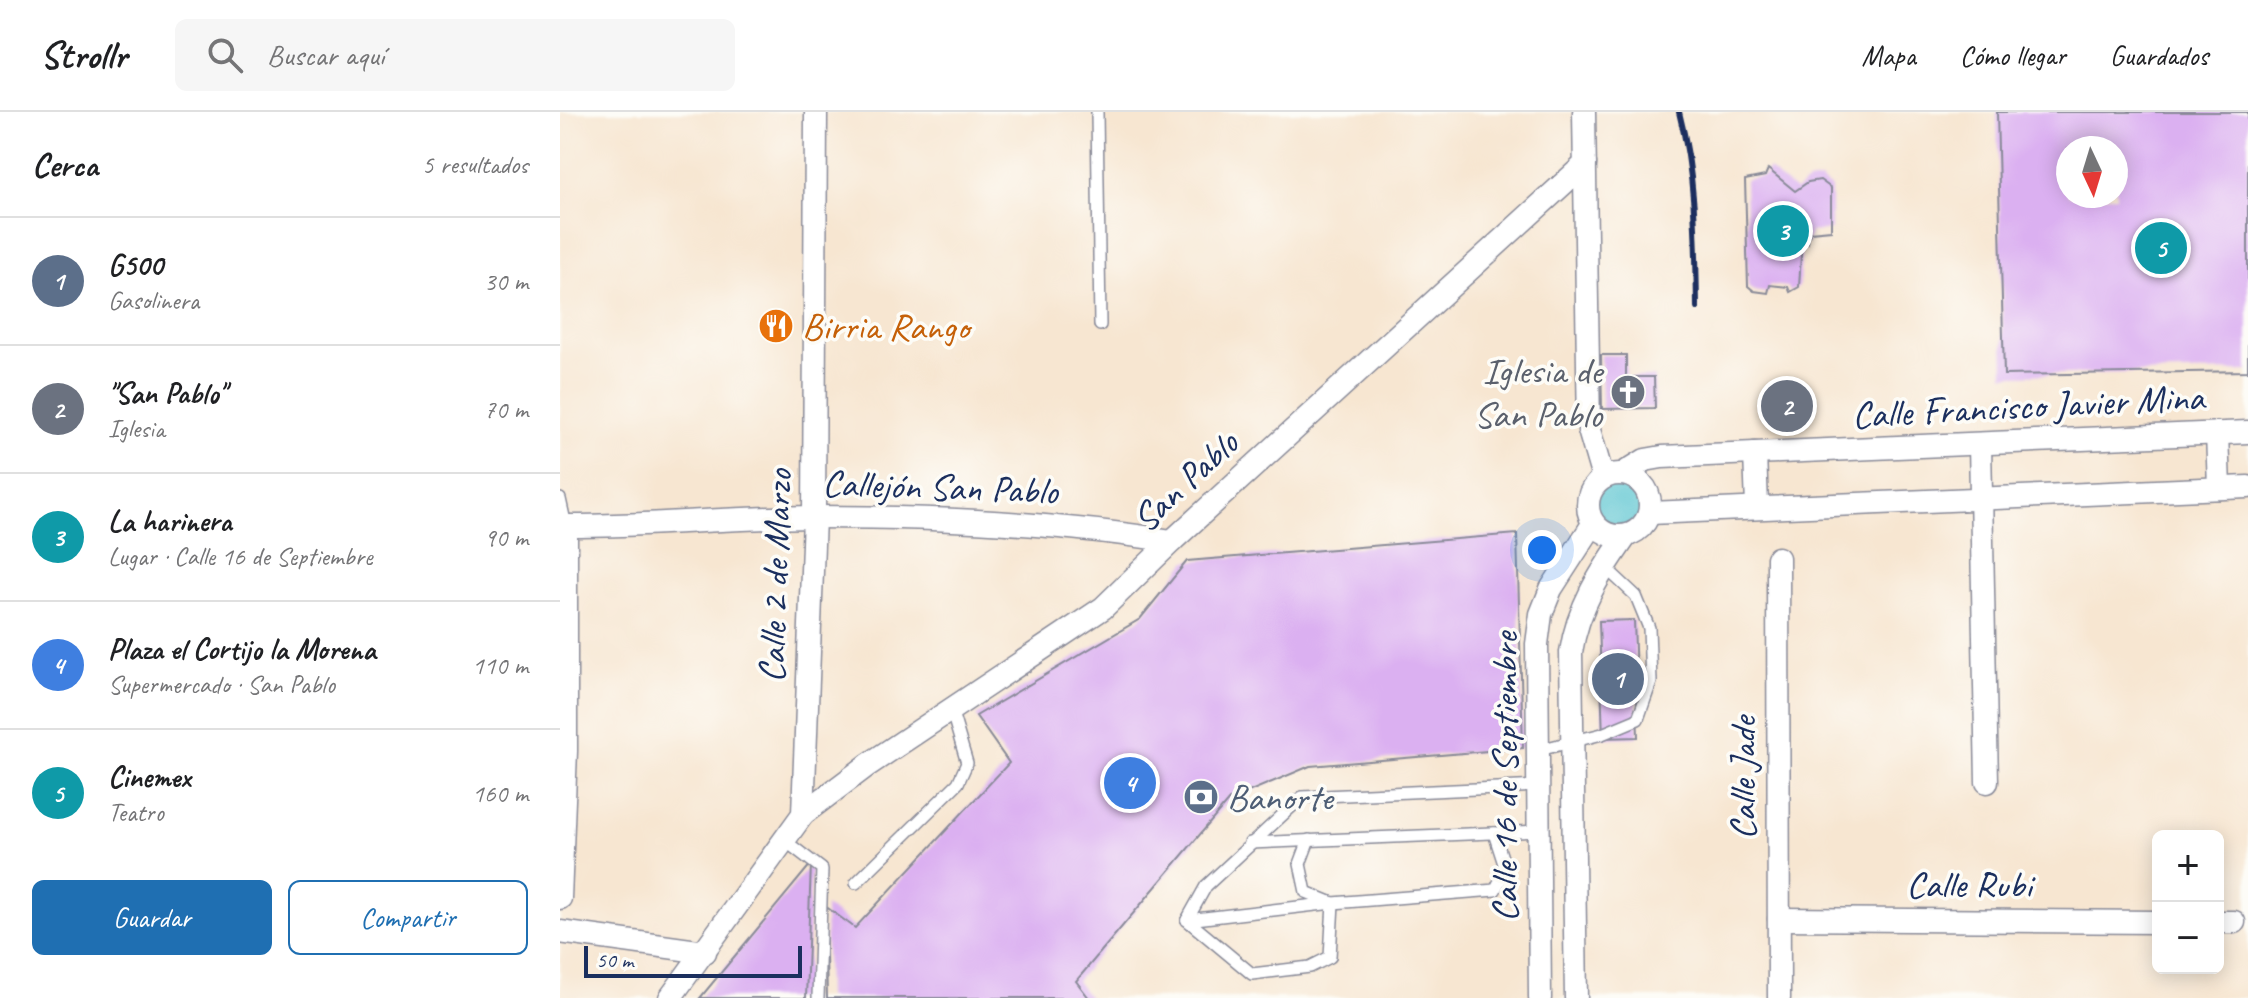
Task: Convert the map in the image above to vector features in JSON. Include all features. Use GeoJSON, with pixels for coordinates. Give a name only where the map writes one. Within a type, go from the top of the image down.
{"type":"FeatureCollection","features":[{"type":"Feature","properties":{"kind":"street","name":"Calle 2 de Marzo"},"geometry":{"type":"LineString","coordinates":[[803,814],[814,517],[816,112]]}},
{"type":"Feature","properties":{"kind":"street"},"geometry":{"type":"LineString","coordinates":[[1584,112],[1589,430],[1613,476]]}},
{"type":"Feature","properties":{"kind":"street","name":"San Pablo"},"geometry":{"type":"LineString","coordinates":[[803,814],[868,765],[1103,608],[1172,541],[1585,164]]}},
{"type":"Feature","properties":{"kind":"street","name":"Calle Francisco Javier Mina"},"geometry":{"type":"LineString","coordinates":[[1613,476],[1645,460],[2248,432]]}},
{"type":"Feature","properties":{"kind":"street"},"geometry":{"type":"LineString","coordinates":[[2217,433],[2219,488]]}},
{"type":"Feature","properties":{"kind":"street"},"geometry":{"type":"LineString","coordinates":[[1980,445],[1987,782]]}},
{"type":"Feature","properties":{"kind":"street"},"geometry":{"type":"LineString","coordinates":[[1755,453],[1757,507]]}},
{"type":"Feature","properties":{"kind":"street"},"geometry":{"type":"LineString","coordinates":[[1613,476],[1642,483],[1648,492],[1650,513],[1636,531],[1626,536],[1614,536],[1602,532],[1593,524],[1588,512],[1588,499],[1593,487],[1613,476]]}},
{"type":"Feature","properties":{"kind":"street"},"geometry":{"type":"LineString","coordinates":[[1650,513],[2248,487]]}},
{"type":"Feature","properties":{"kind":"street","name":"Callejón San Pablo"},"geometry":{"type":"LineString","coordinates":[[563,526],[814,517],[1003,522],[1105,530],[1172,541]]}},
{"type":"Feature","properties":{"kind":"street","name":"Calle 16 de Septiembre"},"geometry":{"type":"LineString","coordinates":[[1540,998],[1537,644],[1541,614],[1551,589],[1593,524]]}},
{"type":"Feature","properties":{"kind":"street"},"geometry":{"type":"LineString","coordinates":[[560,898],[563,526]]}},
{"type":"Feature","properties":{"kind":"street","name":"Calle 16 de Septiembre"},"geometry":{"type":"LineString","coordinates":[[1576,998],[1571,652],[1575,625],[1605,566],[1626,536]]}},
{"type":"Feature","properties":{"kind":"street","name":"Calle Jade"},"geometry":{"type":"LineString","coordinates":[[1778,558],[1779,998]]}},
{"type":"Feature","properties":{"kind":"street"},"geometry":{"type":"LineString","coordinates":[[670,998],[803,814]]}},
{"type":"Feature","properties":{"kind":"street","name":"Calle Rubi"},"geometry":{"type":"LineString","coordinates":[[1779,919],[2152,922]]}},
{"type":"Feature","properties":{"kind":"street"},"geometry":{"type":"LineString","coordinates":[[560,932],[705,952]]}},
{"type":"Feature","properties":{"kind":"lane"},"geometry":{"type":"LineString","coordinates":[[1097,112],[1100,325]]}},
{"type":"Feature","properties":{"kind":"lane"},"geometry":{"type":"LineString","coordinates":[[560,499],[563,526]]}},
{"type":"Feature","properties":{"kind":"lane"},"geometry":{"type":"LineString","coordinates":[[1539,750],[1573,743],[1638,719],[1651,682],[1649,628],[1636,596],[1605,566]]}},
{"type":"Feature","properties":{"kind":"lane"},"geometry":{"type":"LineString","coordinates":[[856,883],[958,783],[967,763],[951,709]]}},
{"type":"Feature","properties":{"kind":"lane"},"geometry":{"type":"LineString","coordinates":[[1187,920],[1206,886],[1302,797],[1539,786]]}},
{"type":"Feature","properties":{"kind":"lane"},"geometry":{"type":"LineString","coordinates":[[1250,843],[1539,831]]}},
{"type":"Feature","properties":{"kind":"lane"},"geometry":{"type":"LineString","coordinates":[[1187,920],[1333,903],[1495,890],[1506,870],[1494,833]]}},
{"type":"Feature","properties":{"kind":"lane"},"geometry":{"type":"LineString","coordinates":[[784,840],[822,869],[818,998]]}},
{"type":"Feature","properties":{"kind":"lane"},"geometry":{"type":"LineString","coordinates":[[1309,840],[1300,864],[1306,892],[1333,903]]}},
{"type":"Feature","properties":{"kind":"lane"},"geometry":{"type":"LineString","coordinates":[[1187,920],[1252,974],[1310,967],[1330,957],[1333,903]]}},
{"type":"Feature","properties":{"kind":"water"},"geometry":{"type":"Polygon","coordinates":[[[1613,474],[1625,474],[1641,483],[1648,493],[1648,517],[1641,527],[1625,536],[1613,536],[1593,522],[1588,511],[1588,499],[1602,479],[1613,474]]]}},
{"type":"Feature","properties":{"kind":"building"},"geometry":{"type":"Polygon","coordinates":[[[1997,112],[2248,112],[2248,371],[2004,375],[1997,112]]]}},
{"type":"Feature","properties":{"kind":"building"},"geometry":{"type":"Polygon","coordinates":[[[1768,169],[1795,191],[1808,182],[1820,180],[1831,188],[1831,230],[1810,232],[1808,243],[1802,239],[1799,287],[1790,292],[1788,287],[1770,285],[1768,293],[1754,291],[1748,286],[1745,180],[1765,176],[1768,169]]]}},
{"type":"Feature","properties":{"kind":"building","name":"Iglesia de San Pablo"},"geometry":{"type":"Polygon","coordinates":[[[1601,355],[1626,355],[1626,377],[1654,377],[1655,408],[1602,409],[1601,355]]]}},
{"type":"Feature","properties":{"kind":"building"},"geometry":{"type":"Polygon","coordinates":[[[1517,534],[1523,748],[1310,766],[1229,800],[1076,981],[1089,998],[827,998],[825,906],[855,928],[1009,763],[976,716],[1140,619],[1187,561],[1517,534]]]}},
{"type":"Feature","properties":{"kind":"building"},"geometry":{"type":"Polygon","coordinates":[[[1634,620],[1638,737],[1603,738],[1599,621],[1634,620]]]}},
{"type":"Feature","properties":{"kind":"building"},"geometry":{"type":"Polygon","coordinates":[[[811,864],[806,998],[700,998],[811,864]]]}},
{"type":"Feature","properties":{"kind":"railway"},"geometry":{"type":"LineString","coordinates":[[1679,112],[1692,185],[1697,308]]}},
{"type":"Feature","properties":{"kind":"place","name":"La harinera"},"geometry":{"type":"Point","coordinates":[1783,231]}},
{"type":"Feature","properties":{"kind":"place","name":"Cinemex"},"geometry":{"type":"Point","coordinates":[2161,248]}},
{"type":"Feature","properties":{"kind":"place","name":"Birria Rango"},"geometry":{"type":"Point","coordinates":[776,326]}},
{"type":"Feature","properties":{"kind":"place","name":"Iglesia de San Pablo"},"geometry":{"type":"Point","coordinates":[1628,392]}},
{"type":"Feature","properties":{"kind":"place","name":"\"San Pablo\""},"geometry":{"type":"Point","coordinates":[1787,406]}},
{"type":"Feature","properties":{"kind":"place","name":"G500"},"geometry":{"type":"Point","coordinates":[1618,679]}},
{"type":"Feature","properties":{"kind":"place","name":"Plaza el Cortijo la Morena"},"geometry":{"type":"Point","coordinates":[1130,783]}},
{"type":"Feature","properties":{"kind":"place","name":"Banorte"},"geometry":{"type":"Point","coordinates":[1201,797]}}]}
